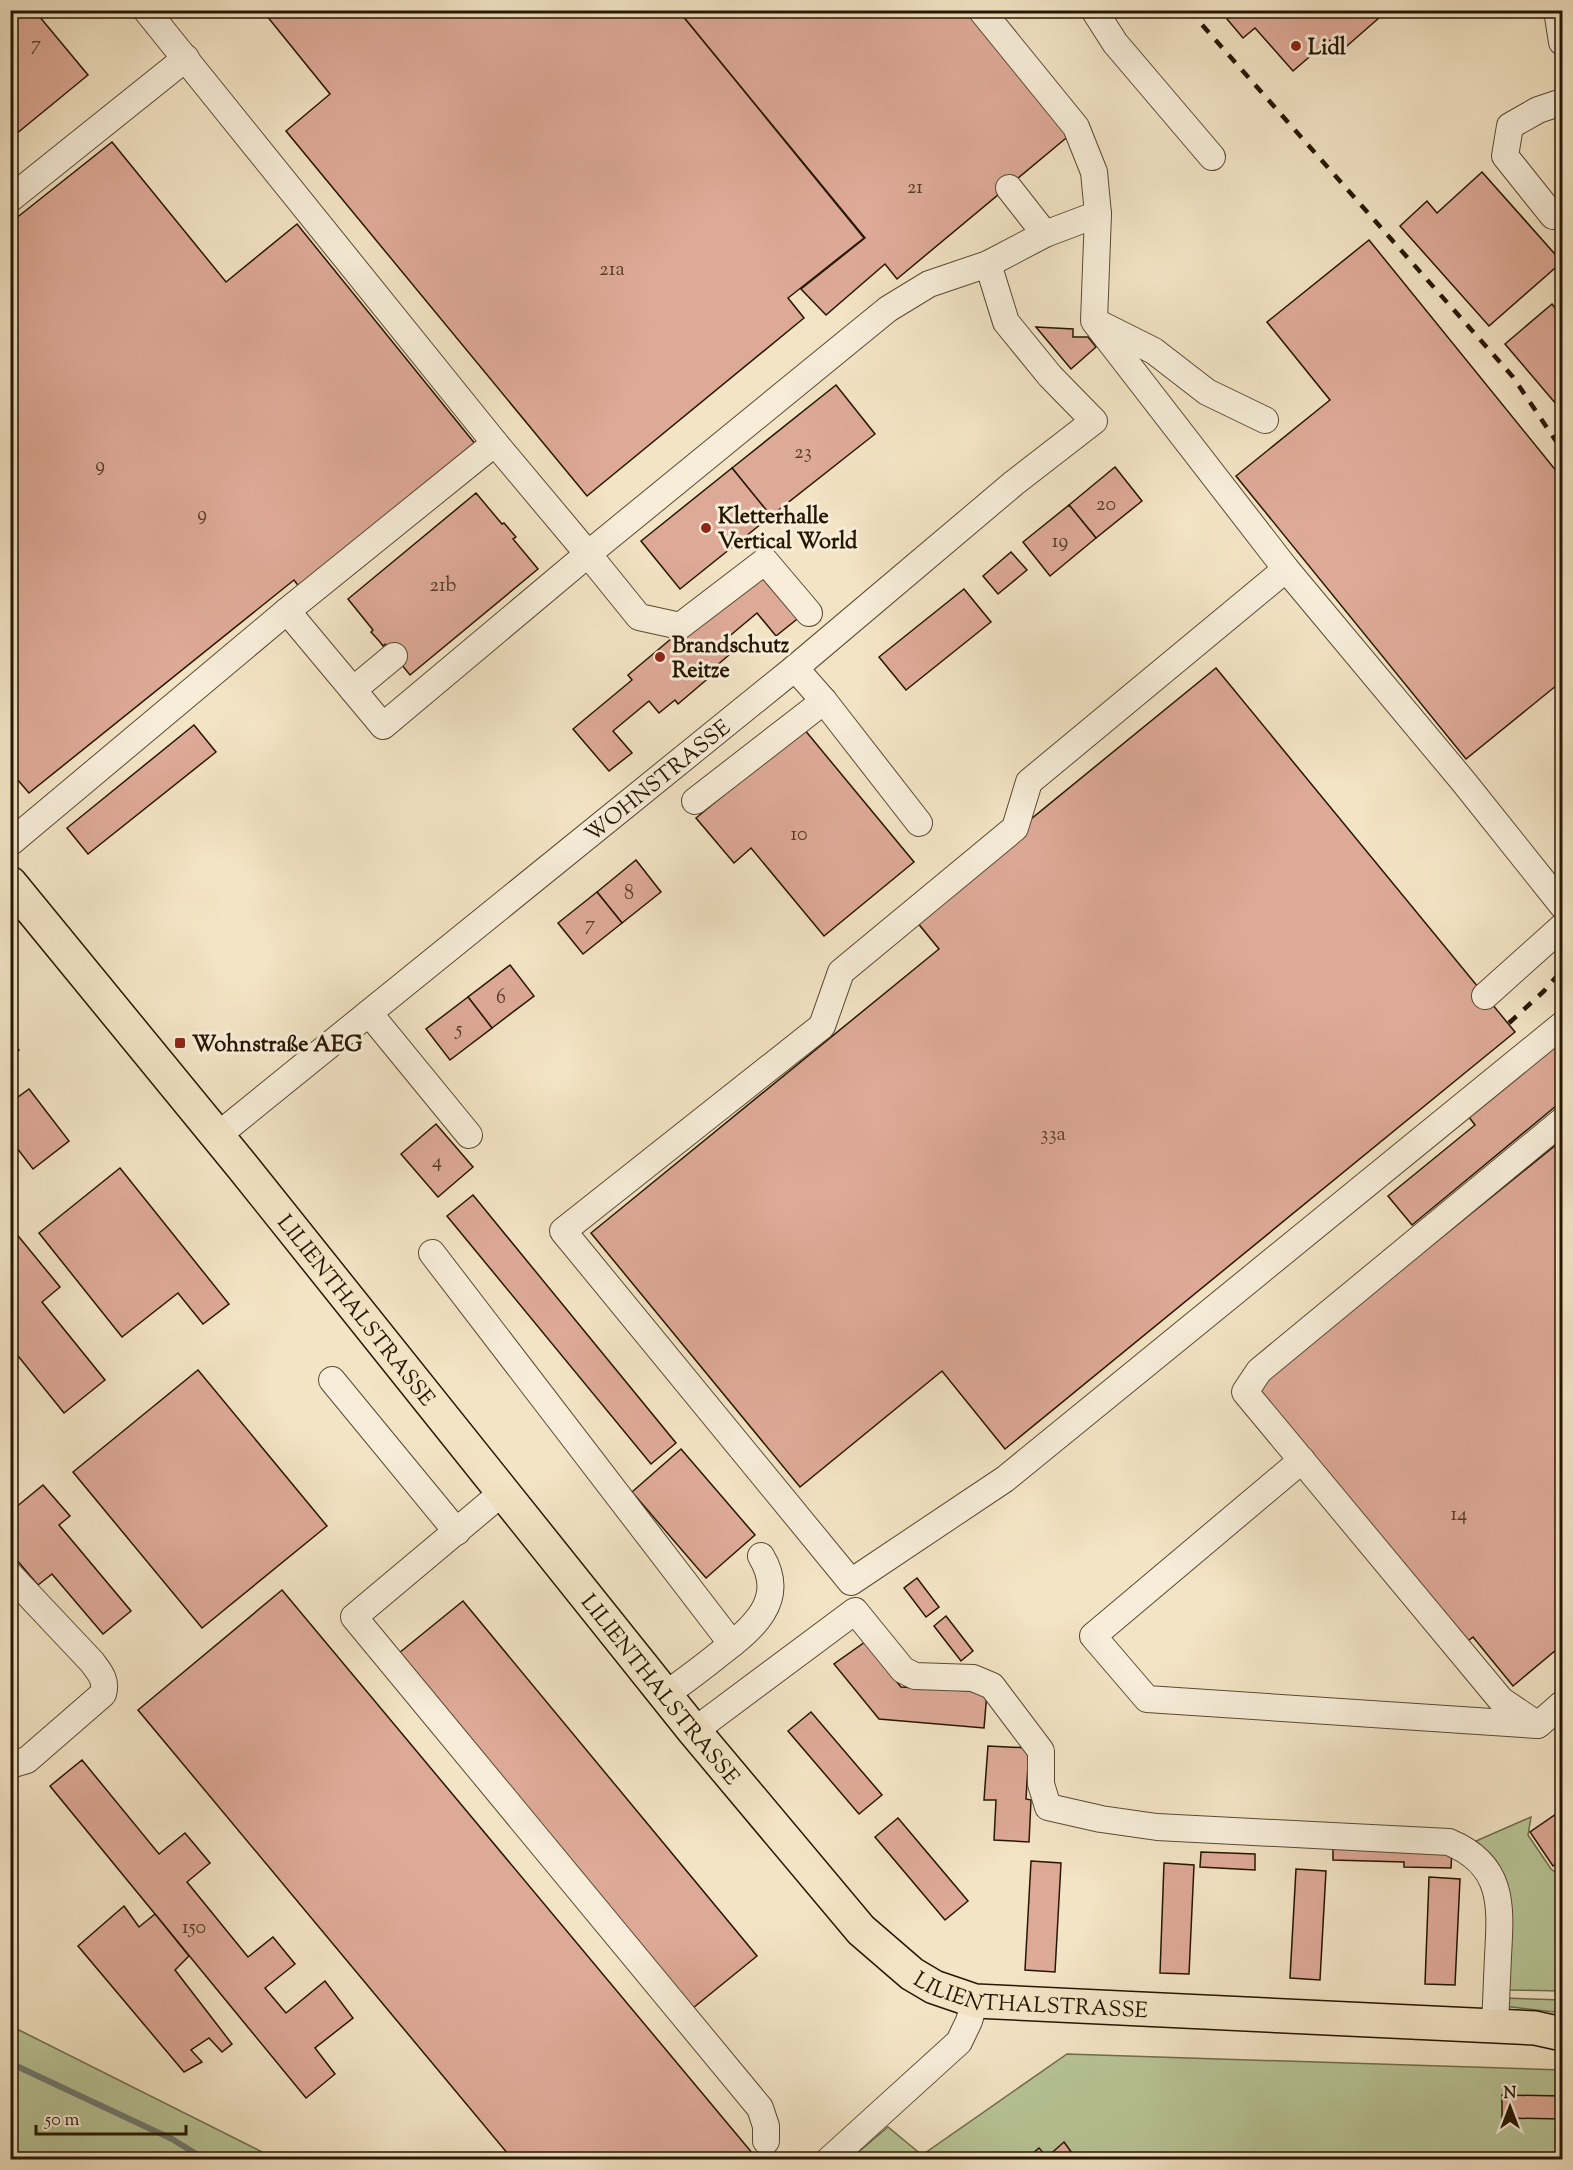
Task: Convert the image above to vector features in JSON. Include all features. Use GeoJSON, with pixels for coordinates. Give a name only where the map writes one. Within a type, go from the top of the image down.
{"type":"FeatureCollection","features":[{"type":"Feature","properties":{"kind":"main road","name":"LILIENTHALSTRASSE"},"geometry":{"type":"LineString","coordinates":[[10,883],[217,1136],[694,1731],[861,1930],[912,1974],[934,1987],[975,2001],[1535,2028],[1563,2034]]}},
{"type":"Feature","properties":{"kind":"street"},"geometry":{"type":"LineString","coordinates":[[146,10],[495,443],[639,616],[680,626],[765,561],[809,613]]}},
{"type":"Feature","properties":{"kind":"street"},"geometry":{"type":"LineString","coordinates":[[981,10],[1076,127],[1094,172],[1098,213],[1094,321],[1286,569],[1563,905]]}},
{"type":"Feature","properties":{"kind":"street"},"geometry":{"type":"LineString","coordinates":[[1095,10],[1114,43],[1212,157]]}},
{"type":"Feature","properties":{"kind":"street"},"geometry":{"type":"LineString","coordinates":[[1557,10],[1563,42]]}},
{"type":"Feature","properties":{"kind":"street"},"geometry":{"type":"LineString","coordinates":[[10,199],[186,58]]}},
{"type":"Feature","properties":{"kind":"street"},"geometry":{"type":"LineString","coordinates":[[1563,102],[1538,110],[1510,126],[1505,156],[1553,216],[1563,212]]}},
{"type":"Feature","properties":{"kind":"street"},"geometry":{"type":"LineString","coordinates":[[1009,188],[1045,234]]}},
{"type":"Feature","properties":{"kind":"street"},"geometry":{"type":"LineString","coordinates":[[287,610],[383,726],[588,554],[888,309],[929,284],[988,264],[1045,234],[1098,213]]}},
{"type":"Feature","properties":{"kind":"street","name":"WOHNSTRASSE"},"geometry":{"type":"LineString","coordinates":[[217,1136],[795,668],[1014,483],[1094,421],[1050,376],[1006,322],[988,264]]}},
{"type":"Feature","properties":{"kind":"street"},"geometry":{"type":"LineString","coordinates":[[1094,321],[1154,351],[1207,392],[1265,420]]}},
{"type":"Feature","properties":{"kind":"street"},"geometry":{"type":"LineString","coordinates":[[10,843],[287,610],[495,443]]}},
{"type":"Feature","properties":{"kind":"street"},"geometry":{"type":"LineString","coordinates":[[1286,569],[1029,782],[1015,828],[841,972],[822,1026],[563,1231],[851,1582],[1005,1479],[1563,1025]]}},
{"type":"Feature","properties":{"kind":"street"},"geometry":{"type":"LineString","coordinates":[[353,690],[394,656]]}},
{"type":"Feature","properties":{"kind":"street"},"geometry":{"type":"LineString","coordinates":[[795,668],[824,701],[919,823]]}},
{"type":"Feature","properties":{"kind":"street"},"geometry":{"type":"LineString","coordinates":[[694,801],[824,701]]}},
{"type":"Feature","properties":{"kind":"street"},"geometry":{"type":"LineString","coordinates":[[1485,996],[1563,927]]}},
{"type":"Feature","properties":{"kind":"street"},"geometry":{"type":"LineString","coordinates":[[369,1012],[469,1135]]}},
{"type":"Feature","properties":{"kind":"street"},"geometry":{"type":"LineString","coordinates":[[1538,1725],[1501,1700],[1245,1392],[1259,1371],[1563,1121]]}},
{"type":"Feature","properties":{"kind":"street"},"geometry":{"type":"LineString","coordinates":[[432,1253],[732,1644]]}},
{"type":"Feature","properties":{"kind":"street"},"geometry":{"type":"LineString","coordinates":[[332,1380],[457,1532]]}},
{"type":"Feature","properties":{"kind":"street"},"geometry":{"type":"LineString","coordinates":[[1302,1460],[1092,1636],[1147,1699],[1538,1725],[1563,1704]]}},
{"type":"Feature","properties":{"kind":"street"},"geometry":{"type":"LineString","coordinates":[[503,1492],[354,1617],[760,2108],[766,2126],[766,2141]]}},
{"type":"Feature","properties":{"kind":"street"},"geometry":{"type":"LineString","coordinates":[[665,1695],[751,1628],[768,1602],[770,1577],[761,1556]]}},
{"type":"Feature","properties":{"kind":"street"},"geometry":{"type":"LineString","coordinates":[[10,1575],[92,1662],[101,1674],[105,1685],[103,1694],[27,1760],[13,1768]]}},
{"type":"Feature","properties":{"kind":"street"},"geometry":{"type":"LineString","coordinates":[[694,1731],[855,1611],[903,1670],[915,1676],[973,1678],[992,1686],[1041,1751],[1041,1784],[1048,1807],[1101,1819],[1157,1827],[1449,1842],[1469,1850],[1488,1871],[1498,1895],[1501,1917],[1495,2026]]}},
{"type":"Feature","properties":{"kind":"street"},"geometry":{"type":"LineString","coordinates":[[829,2160],[958,2042],[969,2021],[975,2001]]}},
{"type":"Feature","properties":{"kind":"green space"},"geometry":{"type":"Polygon","coordinates":[[[1531,1817],[1528,1835],[1551,1869],[1562,1877],[1562,1991],[1506,1990],[1489,1854],[1476,1841],[1531,1817]]]}},
{"type":"Feature","properties":{"kind":"green space"},"geometry":{"type":"Polygon","coordinates":[[[1504,1998],[1562,2000],[1562,2013],[1504,2006],[1504,1998]]]}},
{"type":"Feature","properties":{"kind":"green space"},"geometry":{"type":"Polygon","coordinates":[[[11,2026],[276,2159],[11,2159],[11,2026]]]}},
{"type":"Feature","properties":{"kind":"green space"},"geometry":{"type":"Polygon","coordinates":[[[1067,2054],[1562,2070],[1562,2159],[849,2160],[888,2127],[922,2155],[1067,2054]]]}},
{"type":"Feature","properties":{"kind":"building"},"geometry":{"type":"Polygon","coordinates":[[[10,10],[34,10],[88,75],[10,139],[10,10]]]}},
{"type":"Feature","properties":{"kind":"building"},"geometry":{"type":"Polygon","coordinates":[[[262,10],[678,10],[864,238],[788,298],[804,318],[587,496],[286,131],[330,94],[262,10]]]}},
{"type":"Feature","properties":{"kind":"building"},"geometry":{"type":"Polygon","coordinates":[[[678,10],[970,10],[1071,134],[897,279],[885,264],[826,315],[801,289],[865,238],[678,10]]]}},
{"type":"Feature","properties":{"kind":"building","name":"Lidl"},"geometry":{"type":"Polygon","coordinates":[[[1237,10],[1388,10],[1340,52],[1329,40],[1293,71],[1255,28],[1243,38],[1227,19],[1237,10]]]}},
{"type":"Feature","properties":{"kind":"building"},"geometry":{"type":"Polygon","coordinates":[[[112,142],[226,282],[297,224],[476,445],[300,588],[294,580],[29,793],[10,771],[10,223],[112,142]]]}},
{"type":"Feature","properties":{"kind":"building"},"geometry":{"type":"Polygon","coordinates":[[[1482,172],[1562,262],[1489,326],[1400,226],[1427,201],[1437,213],[1482,172]]]}},
{"type":"Feature","properties":{"kind":"building"},"geometry":{"type":"Polygon","coordinates":[[[1369,240],[1562,478],[1562,681],[1466,759],[1236,476],[1330,400],[1267,322],[1369,240]]]}},
{"type":"Feature","properties":{"kind":"building"},"geometry":{"type":"Polygon","coordinates":[[[1552,304],[1562,317],[1562,411],[1505,344],[1552,304]]]}},
{"type":"Feature","properties":{"kind":"building"},"geometry":{"type":"Polygon","coordinates":[[[1036,327],[1073,329],[1073,337],[1088,337],[1096,347],[1071,369],[1036,327]]]}},
{"type":"Feature","properties":{"kind":"building"},"geometry":{"type":"Polygon","coordinates":[[[836,385],[875,434],[771,516],[732,468],[836,385]]]}},
{"type":"Feature","properties":{"kind":"building"},"geometry":{"type":"Polygon","coordinates":[[[1115,467],[1142,501],[1096,538],[1069,505],[1115,467]]]}},
{"type":"Feature","properties":{"kind":"building","name":"Kletterhalle Vertical World"},"geometry":{"type":"Polygon","coordinates":[[[732,468],[771,516],[680,589],[641,541],[732,468]]]}},
{"type":"Feature","properties":{"kind":"building"},"geometry":{"type":"Polygon","coordinates":[[[476,493],[516,537],[513,539],[538,569],[410,675],[385,644],[383,646],[371,632],[373,630],[348,599],[476,493]]]}},
{"type":"Feature","properties":{"kind":"building"},"geometry":{"type":"Polygon","coordinates":[[[1069,505],[1096,538],[1050,576],[1023,542],[1069,505]]]}},
{"type":"Feature","properties":{"kind":"building"},"geometry":{"type":"Polygon","coordinates":[[[1011,552],[1027,570],[998,594],[983,576],[1011,552]]]}},
{"type":"Feature","properties":{"kind":"building"},"geometry":{"type":"Polygon","coordinates":[[[764,572],[801,616],[776,636],[757,613],[720,644],[729,655],[715,667],[718,670],[678,704],[675,700],[659,713],[649,701],[613,731],[632,753],[609,771],[573,729],[632,680],[628,675],[697,617],[764,572]]]}},
{"type":"Feature","properties":{"kind":"building"},"geometry":{"type":"Polygon","coordinates":[[[964,589],[991,622],[906,690],[879,657],[964,589]]]}},
{"type":"Feature","properties":{"kind":"building"},"geometry":{"type":"Polygon","coordinates":[[[1216,668],[1515,1032],[1005,1449],[942,1371],[800,1487],[591,1233],[939,949],[912,916],[1216,668]]]}},
{"type":"Feature","properties":{"kind":"building"},"geometry":{"type":"Polygon","coordinates":[[[194,725],[216,752],[88,854],[67,828],[194,725]]]}},
{"type":"Feature","properties":{"kind":"building"},"geometry":{"type":"Polygon","coordinates":[[[804,729],[914,862],[824,936],[751,848],[734,863],[696,818],[804,729]]]}},
{"type":"Feature","properties":{"kind":"building"},"geometry":{"type":"Polygon","coordinates":[[[636,860],[661,892],[622,923],[597,892],[636,860]]]}},
{"type":"Feature","properties":{"kind":"building"},"geometry":{"type":"Polygon","coordinates":[[[597,892],[622,923],[583,954],[558,923],[597,892]]]}},
{"type":"Feature","properties":{"kind":"building"},"geometry":{"type":"Polygon","coordinates":[[[510,965],[534,996],[492,1028],[468,997],[510,965]]]}},
{"type":"Feature","properties":{"kind":"building"},"geometry":{"type":"Polygon","coordinates":[[[468,997],[492,1028],[450,1060],[426,1029],[468,997]]]}},
{"type":"Feature","properties":{"kind":"building"},"geometry":{"type":"Polygon","coordinates":[[[1562,1032],[1562,1101],[1412,1225],[1388,1196],[1475,1125],[1465,1112],[1562,1032]]]}},
{"type":"Feature","properties":{"kind":"building"},"geometry":{"type":"Polygon","coordinates":[[[10,1041],[19,1050],[10,1058],[10,1041]]]}},
{"type":"Feature","properties":{"kind":"building"},"geometry":{"type":"Polygon","coordinates":[[[29,1089],[69,1141],[33,1169],[10,1139],[10,1103],[29,1089]]]}},
{"type":"Feature","properties":{"kind":"building"},"geometry":{"type":"Polygon","coordinates":[[[436,1124],[473,1167],[438,1197],[401,1154],[436,1124]]]}},
{"type":"Feature","properties":{"kind":"building"},"geometry":{"type":"Polygon","coordinates":[[[1562,1140],[1562,1645],[1513,1686],[1473,1637],[1463,1645],[1254,1389],[1562,1140]]]}},
{"type":"Feature","properties":{"kind":"building"},"geometry":{"type":"Polygon","coordinates":[[[120,1168],[229,1304],[203,1324],[178,1293],[122,1337],[39,1233],[120,1168]]]}},
{"type":"Feature","properties":{"kind":"building"},"geometry":{"type":"Polygon","coordinates":[[[473,1195],[676,1443],[651,1464],[447,1216],[473,1195]]]}},
{"type":"Feature","properties":{"kind":"building"},"geometry":{"type":"Polygon","coordinates":[[[10,1226],[60,1287],[42,1302],[105,1380],[64,1413],[10,1346],[10,1226]]]}},
{"type":"Feature","properties":{"kind":"building"},"geometry":{"type":"Polygon","coordinates":[[[198,1370],[327,1526],[202,1628],[73,1472],[198,1370]]]}},
{"type":"Feature","properties":{"kind":"building"},"geometry":{"type":"Polygon","coordinates":[[[681,1449],[755,1535],[706,1578],[632,1492],[681,1449]]]}},
{"type":"Feature","properties":{"kind":"building"},"geometry":{"type":"Polygon","coordinates":[[[43,1485],[70,1516],[59,1525],[131,1611],[103,1634],[52,1574],[38,1585],[10,1552],[10,1512],[43,1485]]]}},
{"type":"Feature","properties":{"kind":"building"},"geometry":{"type":"Polygon","coordinates":[[[917,1578],[939,1607],[926,1617],[904,1588],[917,1578]]]}},
{"type":"Feature","properties":{"kind":"building"},"geometry":{"type":"Polygon","coordinates":[[[282,1590],[753,2154],[747,2160],[513,2160],[138,1710],[282,1590]]]}},
{"type":"Feature","properties":{"kind":"building"},"geometry":{"type":"Polygon","coordinates":[[[463,1601],[757,1956],[693,2008],[399,1653],[463,1601]]]}},
{"type":"Feature","properties":{"kind":"building"},"geometry":{"type":"Polygon","coordinates":[[[946,1616],[973,1651],[961,1661],[934,1626],[946,1616]]]}},
{"type":"Feature","properties":{"kind":"building"},"geometry":{"type":"Polygon","coordinates":[[[865,1642],[901,1687],[987,1692],[984,1728],[879,1719],[834,1664],[865,1642]]]}},
{"type":"Feature","properties":{"kind":"building"},"geometry":{"type":"Polygon","coordinates":[[[811,1712],[882,1795],[859,1814],[788,1731],[811,1712]]]}},
{"type":"Feature","properties":{"kind":"building"},"geometry":{"type":"Polygon","coordinates":[[[988,1746],[1029,1748],[1026,1799],[1031,1800],[1029,1842],[994,1840],[996,1800],[984,1800],[988,1746]]]}},
{"type":"Feature","properties":{"kind":"building"},"geometry":{"type":"Polygon","coordinates":[[[82,1760],[159,1854],[185,1833],[210,1863],[187,1882],[248,1957],[273,1937],[295,1964],[265,1988],[286,2013],[325,1981],[353,2018],[315,2048],[335,2074],[306,2098],[50,1786],[82,1760]]]}},
{"type":"Feature","properties":{"kind":"building"},"geometry":{"type":"Polygon","coordinates":[[[1562,1810],[1562,1860],[1553,1866],[1530,1832],[1562,1810]]]}},
{"type":"Feature","properties":{"kind":"building"},"geometry":{"type":"Polygon","coordinates":[[[898,1818],[968,1901],[945,1920],[875,1837],[898,1818]]]}},
{"type":"Feature","properties":{"kind":"building"},"geometry":{"type":"Polygon","coordinates":[[[1333,1844],[1452,1848],[1451,1868],[1404,1867],[1404,1862],[1333,1860],[1333,1844]]]}},
{"type":"Feature","properties":{"kind":"building"},"geometry":{"type":"Polygon","coordinates":[[[1201,1852],[1255,1854],[1255,1870],[1200,1867],[1201,1852]]]}},
{"type":"Feature","properties":{"kind":"building"},"geometry":{"type":"Polygon","coordinates":[[[1031,1861],[1061,1863],[1055,1972],[1025,1970],[1031,1861]]]}},
{"type":"Feature","properties":{"kind":"building"},"geometry":{"type":"Polygon","coordinates":[[[1164,1863],[1194,1865],[1189,1974],[1160,1973],[1164,1863]]]}},
{"type":"Feature","properties":{"kind":"building"},"geometry":{"type":"Polygon","coordinates":[[[1296,1869],[1326,1871],[1320,1980],[1290,1978],[1296,1869]]]}},
{"type":"Feature","properties":{"kind":"building"},"geometry":{"type":"Polygon","coordinates":[[[1429,1877],[1460,1879],[1455,1985],[1425,1984],[1429,1877]]]}},
{"type":"Feature","properties":{"kind":"building"},"geometry":{"type":"Polygon","coordinates":[[[124,1906],[139,1927],[155,1914],[189,1956],[175,1970],[232,2044],[222,2052],[209,2038],[191,2050],[202,2062],[184,2072],[78,1946],[124,1906]]]}},
{"type":"Feature","properties":{"kind":"building"},"geometry":{"type":"Polygon","coordinates":[[[1502,2095],[1562,2096],[1562,2119],[1502,2118],[1502,2095]]]}},
{"type":"Feature","properties":{"kind":"building"},"geometry":{"type":"Polygon","coordinates":[[[1064,2142],[1077,2160],[1025,2160],[1039,2148],[1047,2157],[1064,2142]]]}},
{"type":"Feature","properties":{"kind":"waterway"},"geometry":{"type":"LineString","coordinates":[[10,2063],[172,2139],[206,2160]]}},
{"type":"Feature","properties":{"kind":"railway"},"geometry":{"type":"LineString","coordinates":[[1189,10],[1513,377],[1562,450]]}},
{"type":"Feature","properties":{"kind":"railway"},"geometry":{"type":"LineString","coordinates":[[1509,1023],[1544,991],[1562,970]]}},
{"type":"Feature","properties":{"kind":"place","name":"Lidl"},"geometry":{"type":"Point","coordinates":[1296,46]}},
{"type":"Feature","properties":{"kind":"place","name":"Kletterhalle Vertical World"},"geometry":{"type":"Point","coordinates":[706,528]}},
{"type":"Feature","properties":{"kind":"place","name":"Brandschutz Reitze"},"geometry":{"type":"Point","coordinates":[660,657]}},
{"type":"Feature","properties":{"kind":"place","name":"Wohnstraße AEG"},"geometry":{"type":"Point","coordinates":[180,1043]}}]}
